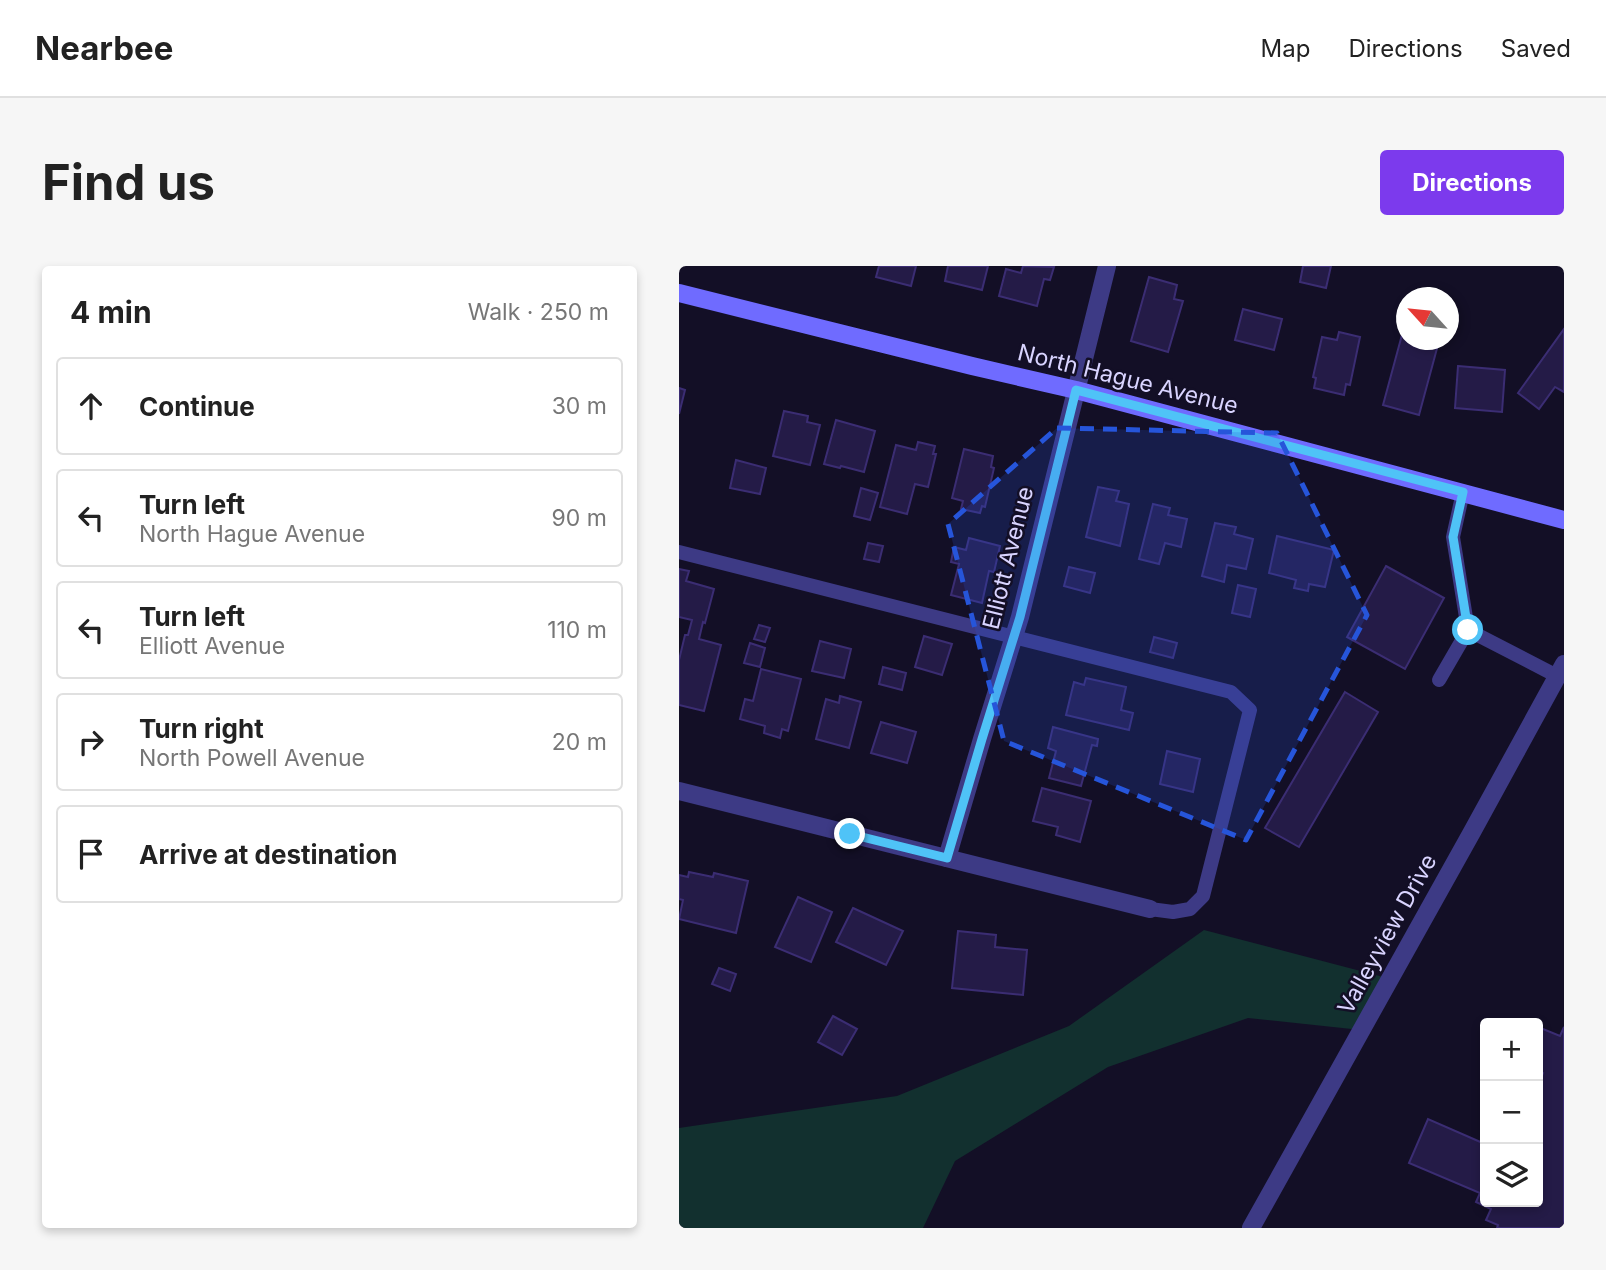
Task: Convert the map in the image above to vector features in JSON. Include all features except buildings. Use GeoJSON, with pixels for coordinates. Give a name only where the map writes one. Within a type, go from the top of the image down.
{"type":"FeatureCollection","features":[{"type":"Feature","properties":{"kind":"main road","name":"North Hague Avenue"},"geometry":{"type":"LineString","coordinates":[[679,293],[1076,390],[1564,520]]}},
{"type":"Feature","properties":{"kind":"street","name":"Elliott Avenue"},"geometry":{"type":"LineString","coordinates":[[947,858],[1020,617],[1107,266]]}},
{"type":"Feature","properties":{"kind":"street","name":"Valleyview Drive"},"geometry":{"type":"LineString","coordinates":[[1251,1228],[1561,670]]}},
{"type":"Feature","properties":{"kind":"street"},"geometry":{"type":"LineString","coordinates":[[679,791],[1150,909]]}},
{"type":"Feature","properties":{"kind":"lane"},"geometry":{"type":"LineString","coordinates":[[1439,680],[1468,630],[1453,537],[1463,492]]}},
{"type":"Feature","properties":{"kind":"lane"},"geometry":{"type":"LineString","coordinates":[[679,552],[1231,692],[1250,710],[1203,896],[1190,908],[1173,912],[1150,909]]}},
{"type":"Feature","properties":{"kind":"lane"},"geometry":{"type":"LineString","coordinates":[[1468,630],[1561,670]]}},
{"type":"Feature","properties":{"kind":"highlighted area"},"geometry":{"type":"Polygon","coordinates":[[[1057,428],[1277,433],[1367,615],[1246,840],[1004,741],[948,524],[1057,428]]]}},
{"type":"Feature","properties":{"kind":"green space"},"geometry":{"type":"Polygon","coordinates":[[[1204,930],[1391,979],[1361,1030],[1248,1018],[1108,1067],[955,1161],[923,1228],[679,1228],[679,1128],[897,1096],[1069,1026],[1204,930]]]}},
{"type":"Feature","properties":{"kind":"route"},"geometry":{"type":"LineString","coordinates":[[850,834],[947,858],[1020,617],[1076,390],[1463,492],[1453,537],[1468,630]]}}]}
